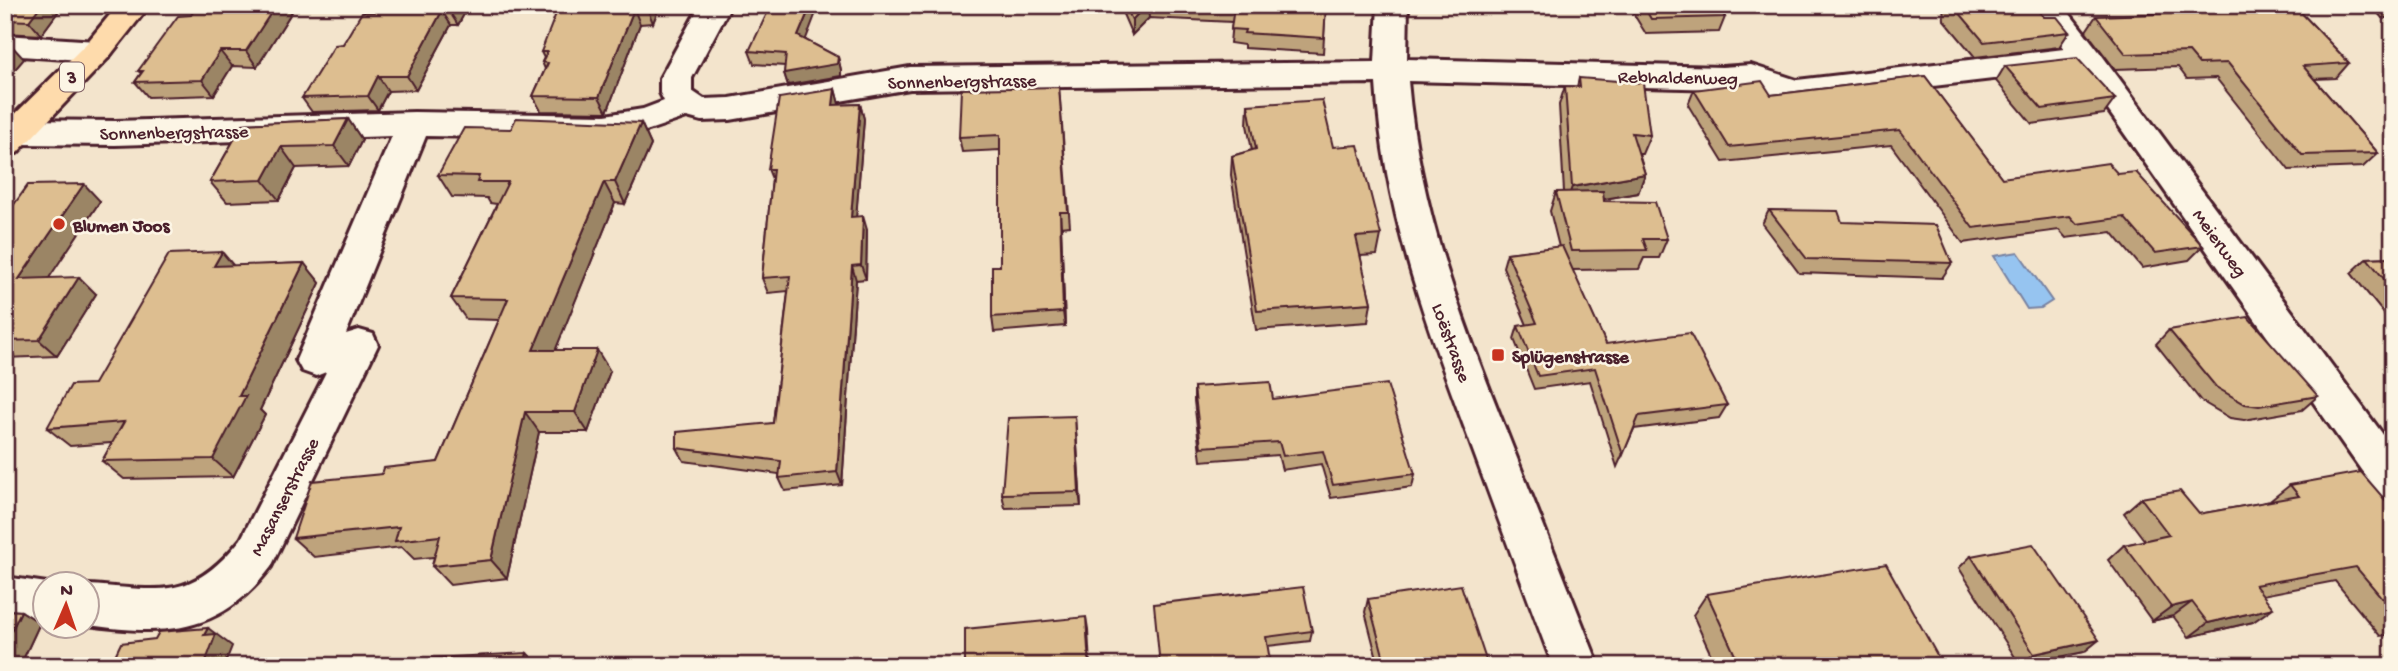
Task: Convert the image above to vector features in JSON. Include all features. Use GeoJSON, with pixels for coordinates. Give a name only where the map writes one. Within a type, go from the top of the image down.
{"type":"FeatureCollection","features":[{"type":"Feature","properties":{"kind":"main road","name":"3"},"geometry":{"type":"LineString","coordinates":[[12,139],[97,51],[135,5]]}},
{"type":"Feature","properties":{"kind":"street"},"geometry":{"type":"LineString","coordinates":[[685,104],[676,93],[676,78],[716,5]]}},
{"type":"Feature","properties":{"kind":"street","name":"Loëstrasse"},"geometry":{"type":"LineString","coordinates":[[1393,5],[1391,72],[1396,138],[1422,253],[1452,343],[1576,666]]}},
{"type":"Feature","properties":{"kind":"street","name":"Meierweg"},"geometry":{"type":"LineString","coordinates":[[2046,5],[2087,57],[2393,481]]}},
{"type":"Feature","properties":{"kind":"street"},"geometry":{"type":"LineString","coordinates":[[5,45],[97,51]]}},
{"type":"Feature","properties":{"kind":"street","name":"Rebhaldenweg"},"geometry":{"type":"LineString","coordinates":[[1391,72],[1421,69],[1722,78],[1751,76],[1772,86],[1797,91],[2087,57]]}},
{"type":"Feature","properties":{"kind":"street","name":"Sonnenbergstrasse"},"geometry":{"type":"LineString","coordinates":[[12,139],[115,133],[414,124],[605,127],[660,118],[685,104],[702,110],[730,109],[910,78],[1391,72]]}},
{"type":"Feature","properties":{"kind":"street"},"geometry":{"type":"LineString","coordinates":[[316,360],[414,124]]}},
{"type":"Feature","properties":{"kind":"street","name":"Masanserstrasse"},"geometry":{"type":"LineString","coordinates":[[102,607],[139,611],[172,609],[195,604],[219,593],[241,575],[256,553],[359,345]]}},
{"type":"Feature","properties":{"kind":"street"},"geometry":{"type":"LineString","coordinates":[[5,597],[32,600]]}},
{"type":"Feature","properties":{"kind":"water"},"geometry":{"type":"Polygon","coordinates":[[[2018,252],[2052,301],[2041,308],[2027,309],[1994,256],[2018,252]]]}},
{"type":"Feature","properties":{"kind":"building"},"geometry":{"type":"Polygon","coordinates":[[[5,5],[41,5],[29,21],[5,20],[5,5]]]}},
{"type":"Feature","properties":{"kind":"building"},"geometry":{"type":"Polygon","coordinates":[[[198,5],[276,5],[246,51],[220,51],[202,80],[135,82],[143,71],[138,71],[178,16],[191,15],[198,5]]]}},
{"type":"Feature","properties":{"kind":"building"},"geometry":{"type":"Polygon","coordinates":[[[378,5],[452,5],[449,11],[442,11],[407,76],[378,76],[368,96],[302,98],[335,45],[343,44],[362,12],[374,12],[378,5]]]}},
{"type":"Feature","properties":{"kind":"building"},"geometry":{"type":"Polygon","coordinates":[[[570,5],[648,5],[647,8],[634,9],[599,97],[533,96],[548,63],[542,62],[547,52],[541,52],[557,11],[568,10],[570,5]]]}},
{"type":"Feature","properties":{"kind":"building"},"geometry":{"type":"Polygon","coordinates":[[[771,5],[811,5],[798,36],[838,57],[837,64],[784,73],[786,54],[749,51],[771,5]]]}},
{"type":"Feature","properties":{"kind":"building"},"geometry":{"type":"Polygon","coordinates":[[[1125,5],[1146,5],[1132,20],[1125,5]]]}},
{"type":"Feature","properties":{"kind":"building"},"geometry":{"type":"Polygon","coordinates":[[[1193,5],[1326,5],[1324,38],[1244,33],[1245,30],[1231,29],[1234,7],[1193,5]]]}},
{"type":"Feature","properties":{"kind":"building"},"geometry":{"type":"Polygon","coordinates":[[[1643,5],[1719,5],[1725,17],[1651,19],[1643,5]]]}},
{"type":"Feature","properties":{"kind":"building"},"geometry":{"type":"Polygon","coordinates":[[[1953,5],[2032,5],[2044,17],[2057,17],[2069,32],[1984,42],[1953,5]]]}},
{"type":"Feature","properties":{"kind":"building"},"geometry":{"type":"Polygon","coordinates":[[[2228,5],[2294,5],[2349,63],[2303,66],[2378,153],[2302,155],[2228,63],[2199,64],[2189,52],[2126,54],[2096,16],[2233,11],[2228,5]]]}},
{"type":"Feature","properties":{"kind":"building"},"geometry":{"type":"Polygon","coordinates":[[[2077,58],[2115,99],[2042,109],[2005,66],[2077,58]]]}},
{"type":"Feature","properties":{"kind":"building"},"geometry":{"type":"Polygon","coordinates":[[[1925,76],[2002,178],[2108,163],[2118,174],[2136,172],[2203,246],[2155,253],[2124,217],[2077,224],[2070,216],[1973,228],[1900,130],[1729,147],[1694,90],[1762,81],[1771,95],[1925,76]]]}},
{"type":"Feature","properties":{"kind":"building"},"geometry":{"type":"Polygon","coordinates":[[[1579,78],[1643,83],[1650,135],[1632,133],[1645,174],[1572,187],[1565,86],[1580,87],[1579,78]]]}},
{"type":"Feature","properties":{"kind":"building"},"geometry":{"type":"Polygon","coordinates":[[[1059,87],[1068,212],[1060,212],[1063,312],[992,317],[992,266],[1000,266],[1000,135],[959,137],[961,89],[1059,87]]]}},
{"type":"Feature","properties":{"kind":"building"},"geometry":{"type":"Polygon","coordinates":[[[835,89],[833,105],[860,104],[851,217],[863,216],[861,265],[852,266],[837,472],[779,478],[781,461],[677,448],[677,432],[773,423],[790,276],[762,278],[773,169],[768,169],[779,98],[835,89]]]}},
{"type":"Feature","properties":{"kind":"building"},"geometry":{"type":"Polygon","coordinates":[[[1322,100],[1333,147],[1358,145],[1381,235],[1356,237],[1371,303],[1257,311],[1232,156],[1256,149],[1248,105],[1322,100]]]}},
{"type":"Feature","properties":{"kind":"building"},"geometry":{"type":"Polygon","coordinates":[[[516,118],[641,123],[615,182],[604,182],[533,350],[597,350],[575,412],[525,412],[491,560],[432,566],[440,536],[395,541],[399,527],[293,538],[312,481],[382,474],[384,468],[438,462],[508,299],[451,298],[508,182],[477,182],[479,176],[438,175],[464,128],[511,129],[516,118]]]}},
{"type":"Feature","properties":{"kind":"building"},"geometry":{"type":"Polygon","coordinates":[[[348,119],[334,146],[281,147],[263,180],[210,182],[243,124],[348,119]]]}},
{"type":"Feature","properties":{"kind":"building"},"geometry":{"type":"Polygon","coordinates":[[[84,184],[19,279],[79,277],[39,340],[5,341],[5,217],[28,185],[84,184]]]}},
{"type":"Feature","properties":{"kind":"building"},"geometry":{"type":"Polygon","coordinates":[[[1603,191],[1604,201],[1655,202],[1667,239],[1643,239],[1647,250],[1571,251],[1556,192],[1603,191]]]}},
{"type":"Feature","properties":{"kind":"building"},"geometry":{"type":"Polygon","coordinates":[[[1769,210],[1838,211],[1842,222],[1936,225],[1952,263],[1807,259],[1769,210]]]}},
{"type":"Feature","properties":{"kind":"building"},"geometry":{"type":"Polygon","coordinates":[[[1562,246],[1606,344],[1690,333],[1727,405],[1639,416],[1623,455],[1595,368],[1538,376],[1518,326],[1537,323],[1507,253],[1562,246]]]}},
{"type":"Feature","properties":{"kind":"building"},"geometry":{"type":"Polygon","coordinates":[[[222,252],[214,266],[304,263],[239,396],[246,396],[213,459],[102,461],[124,422],[47,428],[71,385],[94,384],[169,254],[222,252]]]}},
{"type":"Feature","properties":{"kind":"building"},"geometry":{"type":"Polygon","coordinates":[[[2393,257],[2393,290],[2367,258],[2393,257]]]}},
{"type":"Feature","properties":{"kind":"building"},"geometry":{"type":"Polygon","coordinates":[[[2248,317],[2318,396],[2259,406],[2245,404],[2216,387],[2169,330],[2248,317]]]}},
{"type":"Feature","properties":{"kind":"building"},"geometry":{"type":"Polygon","coordinates":[[[1270,382],[1273,399],[1387,384],[1415,474],[1333,485],[1323,451],[1283,456],[1279,442],[1201,447],[1194,387],[1270,382]]]}},
{"type":"Feature","properties":{"kind":"building"},"geometry":{"type":"Polygon","coordinates":[[[1075,416],[1079,492],[1002,494],[1008,418],[1075,416]]]}},
{"type":"Feature","properties":{"kind":"building"},"geometry":{"type":"Polygon","coordinates":[[[2361,472],[2393,509],[2393,611],[2356,567],[2255,585],[2273,608],[2208,623],[2192,602],[2171,607],[2124,545],[2169,535],[2141,498],[2180,491],[2199,514],[2299,496],[2290,485],[2361,472]]]}},
{"type":"Feature","properties":{"kind":"building"},"geometry":{"type":"Polygon","coordinates":[[[2033,544],[2099,640],[2034,654],[1971,556],[2033,544]]]}},
{"type":"Feature","properties":{"kind":"building"},"geometry":{"type":"Polygon","coordinates":[[[1886,564],[1941,662],[1921,666],[1740,666],[1707,594],[1886,564]]]}},
{"type":"Feature","properties":{"kind":"building"},"geometry":{"type":"Polygon","coordinates":[[[1461,585],[1488,666],[1386,666],[1368,599],[1461,585]]]}},
{"type":"Feature","properties":{"kind":"building"},"geometry":{"type":"Polygon","coordinates":[[[1303,587],[1312,631],[1266,637],[1271,666],[1160,666],[1154,604],[1303,587]]]}},
{"type":"Feature","properties":{"kind":"building"},"geometry":{"type":"Polygon","coordinates":[[[5,610],[21,611],[5,644],[5,610]]]}},
{"type":"Feature","properties":{"kind":"building"},"geometry":{"type":"Polygon","coordinates":[[[1086,617],[1089,666],[965,666],[965,629],[1086,617]]]}},
{"type":"Feature","properties":{"kind":"building"},"geometry":{"type":"Polygon","coordinates":[[[208,628],[204,635],[216,634],[204,666],[110,666],[121,643],[155,639],[159,632],[208,628]]]}},
{"type":"Feature","properties":{"kind":"building"},"geometry":{"type":"Polygon","coordinates":[[[527,653],[524,666],[413,666],[415,659],[527,653]]]}},
{"type":"Feature","properties":{"kind":"place","name":"Blumen Joos"},"geometry":{"type":"Point","coordinates":[59,224]}},
{"type":"Feature","properties":{"kind":"place","name":"Splügenstrasse"},"geometry":{"type":"Point","coordinates":[1498,355]}}]}
